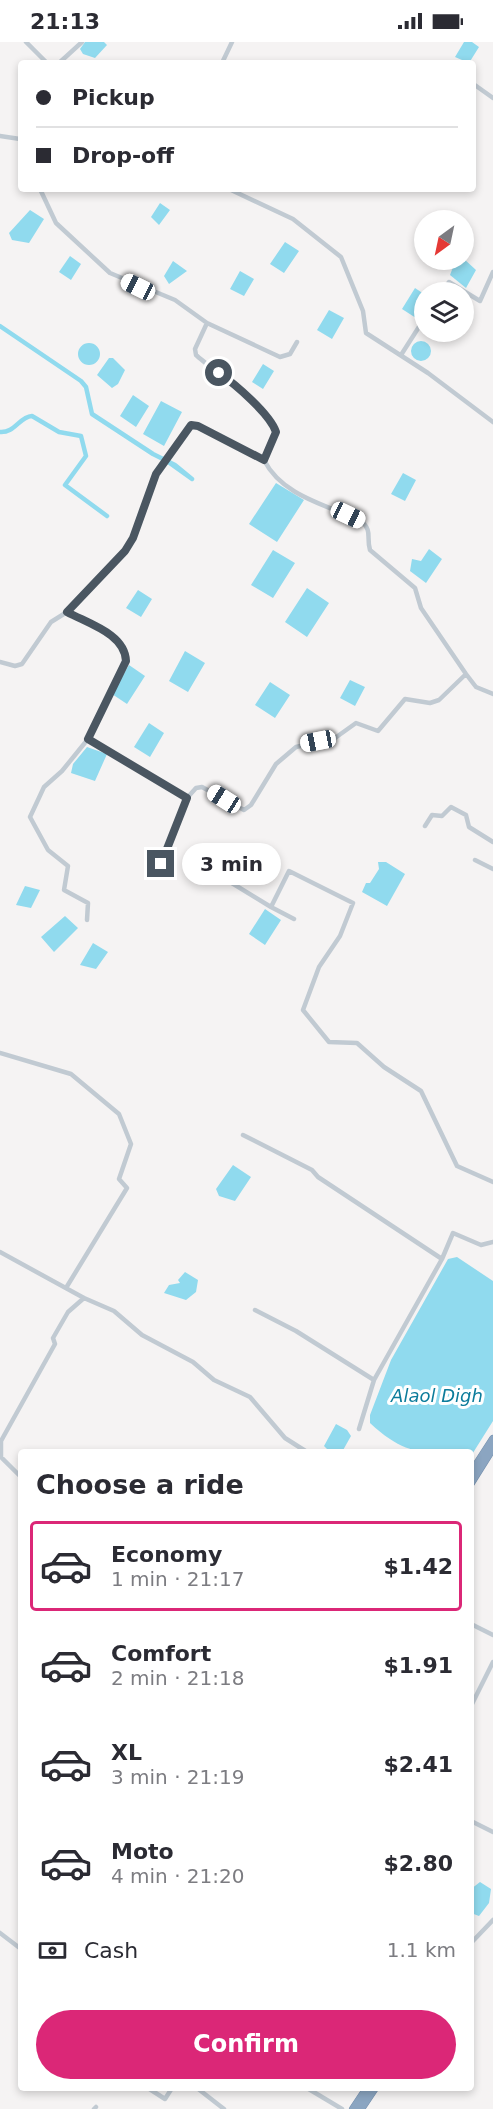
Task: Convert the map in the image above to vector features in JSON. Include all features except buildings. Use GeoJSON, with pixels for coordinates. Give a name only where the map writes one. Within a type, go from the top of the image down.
{"type":"FeatureCollection","features":[{"type":"Feature","properties":{"kind":"highway"},"geometry":{"type":"LineString","coordinates":[[474,1468],[493,1439]]}},
{"type":"Feature","properties":{"kind":"highway"},"geometry":{"type":"LineString","coordinates":[[474,1478],[493,1448]]}},
{"type":"Feature","properties":{"kind":"highway"},"geometry":{"type":"LineString","coordinates":[[353,2109],[365,2091]]}},
{"type":"Feature","properties":{"kind":"highway"},"geometry":{"type":"LineString","coordinates":[[361,2109],[373,2091]]}},
{"type":"Feature","properties":{"kind":"street"},"geometry":{"type":"LineString","coordinates":[[26,42],[44,60]]}},
{"type":"Feature","properties":{"kind":"street"},"geometry":{"type":"LineString","coordinates":[[62,60],[82,42]]}},
{"type":"Feature","properties":{"kind":"street"},"geometry":{"type":"LineString","coordinates":[[223,60],[232,42]]}},
{"type":"Feature","properties":{"kind":"street"},"geometry":{"type":"LineString","coordinates":[[476,86],[493,98]]}},
{"type":"Feature","properties":{"kind":"street"},"geometry":{"type":"LineString","coordinates":[[0,136],[18,138]]}},
{"type":"Feature","properties":{"kind":"street"},"geometry":{"type":"LineString","coordinates":[[41,192],[56,223],[110,273],[175,300],[207,323],[280,357],[290,354],[297,342]]}},
{"type":"Feature","properties":{"kind":"street"},"geometry":{"type":"LineString","coordinates":[[235,192],[293,219],[341,257],[363,311],[366,333],[493,422]]}},
{"type":"Feature","properties":{"kind":"street"},"geometry":{"type":"LineString","coordinates":[[474,297],[480,301],[493,272]]}},
{"type":"Feature","properties":{"kind":"street"},"geometry":{"type":"LineString","coordinates":[[207,323],[195,349],[196,355],[236,386],[273,424],[276,432],[264,460]]}},
{"type":"Feature","properties":{"kind":"street"},"geometry":{"type":"LineString","coordinates":[[400,355],[414,334]]}},
{"type":"Feature","properties":{"kind":"street"},"geometry":{"type":"LineString","coordinates":[[0,662],[15,666],[22,664],[51,622],[67,612],[125,551],[133,538],[156,474],[191,425],[198,426],[264,460],[270,472],[295,492],[361,520],[370,533],[370,550],[415,588],[421,608],[466,674],[476,687],[493,694]]}},
{"type":"Feature","properties":{"kind":"street"},"geometry":{"type":"LineString","coordinates":[[67,612],[119,641],[126,649],[126,661],[88,739],[62,771],[44,788],[30,816],[48,850],[68,866],[64,890],[88,903],[87,920]]}},
{"type":"Feature","properties":{"kind":"street"},"geometry":{"type":"LineString","coordinates":[[161,864],[187,798],[196,788],[202,787],[240,809],[248,809],[276,764],[296,747],[335,738],[356,723],[378,731],[405,699],[430,703],[439,700],[466,674]]}},
{"type":"Feature","properties":{"kind":"street"},"geometry":{"type":"LineString","coordinates":[[88,739],[187,798]]}},
{"type":"Feature","properties":{"kind":"street"},"geometry":{"type":"LineString","coordinates":[[425,826],[432,815],[442,816],[451,807],[466,815],[469,827],[493,842]]}},
{"type":"Feature","properties":{"kind":"street"},"geometry":{"type":"LineString","coordinates":[[476,860],[493,869]]}},
{"type":"Feature","properties":{"kind":"street"},"geometry":{"type":"LineString","coordinates":[[271,907],[289,871],[353,903],[340,936],[319,967],[303,1010],[329,1042],[357,1043],[384,1067],[421,1091],[457,1166],[493,1182]]}},
{"type":"Feature","properties":{"kind":"street"},"geometry":{"type":"LineString","coordinates":[[222,877],[294,919]]}},
{"type":"Feature","properties":{"kind":"street"},"geometry":{"type":"LineString","coordinates":[[0,1053],[71,1074],[119,1114],[131,1144],[119,1179],[128,1188],[66,1288]]}},
{"type":"Feature","properties":{"kind":"street"},"geometry":{"type":"LineString","coordinates":[[243,1135],[312,1170],[318,1177],[442,1259]]}},
{"type":"Feature","properties":{"kind":"street"},"geometry":{"type":"LineString","coordinates":[[359,1429],[374,1380],[442,1259],[453,1233],[481,1245],[493,1242]]}},
{"type":"Feature","properties":{"kind":"street"},"geometry":{"type":"LineString","coordinates":[[0,1252],[84,1298],[114,1311],[142,1335],[193,1362],[214,1380],[250,1397],[285,1438],[302,1449]]}},
{"type":"Feature","properties":{"kind":"street"},"geometry":{"type":"LineString","coordinates":[[18,1474],[1,1457],[1,1441],[56,1344],[53,1338],[58,1329],[68,1312],[84,1298]]}},
{"type":"Feature","properties":{"kind":"street"},"geometry":{"type":"LineString","coordinates":[[255,1310],[296,1331],[374,1380]]}},
{"type":"Feature","properties":{"kind":"street"},"geometry":{"type":"LineString","coordinates":[[474,1626],[493,1635]]}},
{"type":"Feature","properties":{"kind":"street"},"geometry":{"type":"LineString","coordinates":[[474,1700],[493,1662]]}},
{"type":"Feature","properties":{"kind":"street"},"geometry":{"type":"LineString","coordinates":[[474,1822],[493,1832]]}},
{"type":"Feature","properties":{"kind":"street"},"geometry":{"type":"LineString","coordinates":[[474,1939],[493,1920]]}},
{"type":"Feature","properties":{"kind":"street"},"geometry":{"type":"LineString","coordinates":[[0,1933],[18,1947]]}},
{"type":"Feature","properties":{"kind":"street"},"geometry":{"type":"LineString","coordinates":[[153,2091],[165,2099],[170,2091]]}},
{"type":"Feature","properties":{"kind":"street"},"geometry":{"type":"LineString","coordinates":[[201,2091],[224,2109]]}},
{"type":"Feature","properties":{"kind":"street"},"geometry":{"type":"LineString","coordinates":[[312,2091],[342,2109]]}},
{"type":"Feature","properties":{"kind":"water"},"geometry":{"type":"Polygon","coordinates":[[[85,42],[104,42],[107,45],[95,58],[83,54],[80,49],[85,42]]]}},
{"type":"Feature","properties":{"kind":"water"},"geometry":{"type":"Polygon","coordinates":[[[464,42],[472,42],[479,47],[471,60],[455,57],[464,42]]]}},
{"type":"Feature","properties":{"kind":"water"},"geometry":{"type":"Polygon","coordinates":[[[160,203],[170,210],[159,225],[151,217],[160,203]]]}},
{"type":"Feature","properties":{"kind":"water"},"geometry":{"type":"Polygon","coordinates":[[[30,210],[44,219],[29,243],[12,240],[9,233],[30,210]]]}},
{"type":"Feature","properties":{"kind":"water"},"geometry":{"type":"Polygon","coordinates":[[[285,242],[299,251],[284,273],[270,264],[285,242]]]}},
{"type":"Feature","properties":{"kind":"water"},"geometry":{"type":"Polygon","coordinates":[[[70,256],[81,264],[71,280],[59,272],[70,256]]]}},
{"type":"Feature","properties":{"kind":"water"},"geometry":{"type":"Polygon","coordinates":[[[173,261],[187,271],[169,284],[164,276],[173,261]]]}},
{"type":"Feature","properties":{"kind":"water"},"geometry":{"type":"Polygon","coordinates":[[[474,268],[476,270],[469,282],[459,282],[450,275],[452,270],[474,270],[474,268]]]}},
{"type":"Feature","properties":{"kind":"water"},"geometry":{"type":"Polygon","coordinates":[[[240,271],[254,279],[244,296],[230,289],[240,271]]]}},
{"type":"Feature","properties":{"kind":"water"},"geometry":{"type":"Polygon","coordinates":[[[414,290],[414,317],[402,309],[414,290]]]}},
{"type":"Feature","properties":{"kind":"water"},"geometry":{"type":"Polygon","coordinates":[[[329,310],[344,318],[332,339],[317,330],[329,310]]]}},
{"type":"Feature","properties":{"kind":"water"},"geometry":{"type":"Polygon","coordinates":[[[417,342],[425,342],[430,347],[430,355],[425,360],[417,360],[412,355],[412,347],[417,342]]]}},
{"type":"Feature","properties":{"kind":"water"},"geometry":{"type":"Polygon","coordinates":[[[89,343],[97,346],[100,354],[97,362],[89,365],[81,362],[78,354],[81,346],[89,343]]]}},
{"type":"Feature","properties":{"kind":"water"},"geometry":{"type":"Polygon","coordinates":[[[109,358],[113,358],[125,370],[118,384],[112,388],[97,375],[109,358]]]}},
{"type":"Feature","properties":{"kind":"water"},"geometry":{"type":"Polygon","coordinates":[[[263,364],[274,371],[263,389],[252,382],[263,364]]]}},
{"type":"Feature","properties":{"kind":"water"},"geometry":{"type":"Polygon","coordinates":[[[133,395],[149,406],[136,427],[120,416],[133,395]]]}},
{"type":"Feature","properties":{"kind":"water"},"geometry":{"type":"Polygon","coordinates":[[[161,401],[182,412],[164,446],[143,434],[161,401]]]}},
{"type":"Feature","properties":{"kind":"water"},"geometry":{"type":"Polygon","coordinates":[[[403,473],[416,480],[405,501],[391,494],[403,473]]]}},
{"type":"Feature","properties":{"kind":"water"},"geometry":{"type":"Polygon","coordinates":[[[276,483],[304,500],[277,542],[249,524],[276,483]]]}},
{"type":"Feature","properties":{"kind":"water"},"geometry":{"type":"Polygon","coordinates":[[[429,549],[442,559],[426,583],[410,571],[412,559],[421,561],[429,549]]]}},
{"type":"Feature","properties":{"kind":"water"},"geometry":{"type":"Polygon","coordinates":[[[273,550],[295,563],[273,598],[251,585],[273,550]]]}},
{"type":"Feature","properties":{"kind":"water"},"geometry":{"type":"Polygon","coordinates":[[[307,588],[329,603],[307,637],[285,622],[307,588]]]}},
{"type":"Feature","properties":{"kind":"water"},"geometry":{"type":"Polygon","coordinates":[[[138,590],[152,599],[141,617],[126,608],[138,590]]]}},
{"type":"Feature","properties":{"kind":"water"},"geometry":{"type":"Polygon","coordinates":[[[185,651],[205,663],[188,692],[169,681],[185,651]]]}},
{"type":"Feature","properties":{"kind":"water"},"geometry":{"type":"Polygon","coordinates":[[[129,665],[145,676],[127,704],[112,694],[129,665]]]}},
{"type":"Feature","properties":{"kind":"water"},"geometry":{"type":"Polygon","coordinates":[[[350,680],[365,687],[355,706],[340,698],[350,680]]]}},
{"type":"Feature","properties":{"kind":"water"},"geometry":{"type":"Polygon","coordinates":[[[270,682],[290,695],[275,718],[255,705],[270,682]]]}},
{"type":"Feature","properties":{"kind":"water"},"geometry":{"type":"Polygon","coordinates":[[[149,723],[164,733],[150,757],[134,747],[149,723]]]}},
{"type":"Feature","properties":{"kind":"water"},"geometry":{"type":"Polygon","coordinates":[[[87,747],[107,754],[95,781],[71,773],[73,764],[87,747]]]}},
{"type":"Feature","properties":{"kind":"water"},"geometry":{"type":"Polygon","coordinates":[[[378,862],[386,862],[405,874],[387,906],[362,892],[366,883],[370,883],[379,869],[378,862]]]}},
{"type":"Feature","properties":{"kind":"water"},"geometry":{"type":"Polygon","coordinates":[[[25,886],[40,890],[31,908],[16,905],[25,886]]]}},
{"type":"Feature","properties":{"kind":"water"},"geometry":{"type":"Polygon","coordinates":[[[265,909],[281,920],[265,945],[249,934],[265,909]]]}},
{"type":"Feature","properties":{"kind":"water"},"geometry":{"type":"Polygon","coordinates":[[[65,916],[78,928],[54,952],[41,937],[65,916]]]}},
{"type":"Feature","properties":{"kind":"water"},"geometry":{"type":"Polygon","coordinates":[[[93,943],[108,952],[96,969],[80,965],[93,943]]]}},
{"type":"Feature","properties":{"kind":"water"},"geometry":{"type":"Polygon","coordinates":[[[233,1165],[251,1177],[235,1201],[219,1196],[216,1189],[233,1165]]]}},
{"type":"Feature","properties":{"kind":"water","name":"Alaol Digh"},"geometry":{"type":"Polygon","coordinates":[[[457,1257],[493,1281],[493,1421],[474,1451],[474,1449],[410,1449],[395,1442],[370,1423],[370,1415],[391,1360],[448,1259],[457,1257]]]}},
{"type":"Feature","properties":{"kind":"water"},"geometry":{"type":"Polygon","coordinates":[[[185,1272],[198,1280],[196,1292],[186,1300],[164,1293],[169,1285],[180,1283],[178,1280],[185,1272]]]}},
{"type":"Feature","properties":{"kind":"water"},"geometry":{"type":"Polygon","coordinates":[[[336,1424],[347,1430],[351,1436],[344,1449],[327,1449],[324,1446],[336,1424]]]}},
{"type":"Feature","properties":{"kind":"water"},"geometry":{"type":"Polygon","coordinates":[[[480,1882],[491,1889],[489,1903],[479,1916],[474,1914],[474,1887],[480,1882]]]}},
{"type":"Feature","properties":{"kind":"waterway"},"geometry":{"type":"LineString","coordinates":[[0,326],[81,381],[86,387],[92,414],[153,454],[175,465],[192,479],[164,459]]}},
{"type":"Feature","properties":{"kind":"waterway"},"geometry":{"type":"LineString","coordinates":[[0,432],[10,430],[32,416],[59,432],[81,436],[86,456],[65,485],[107,516]]}},
{"type":"Feature","properties":{"kind":"route"},"geometry":{"type":"LineString","coordinates":[[161,864],[187,798],[88,739],[126,661],[126,649],[119,641],[67,612],[125,551],[133,538],[147,492],[156,474],[191,425],[194,424],[264,460],[276,432],[273,424],[236,386],[219,373]]}}]}
